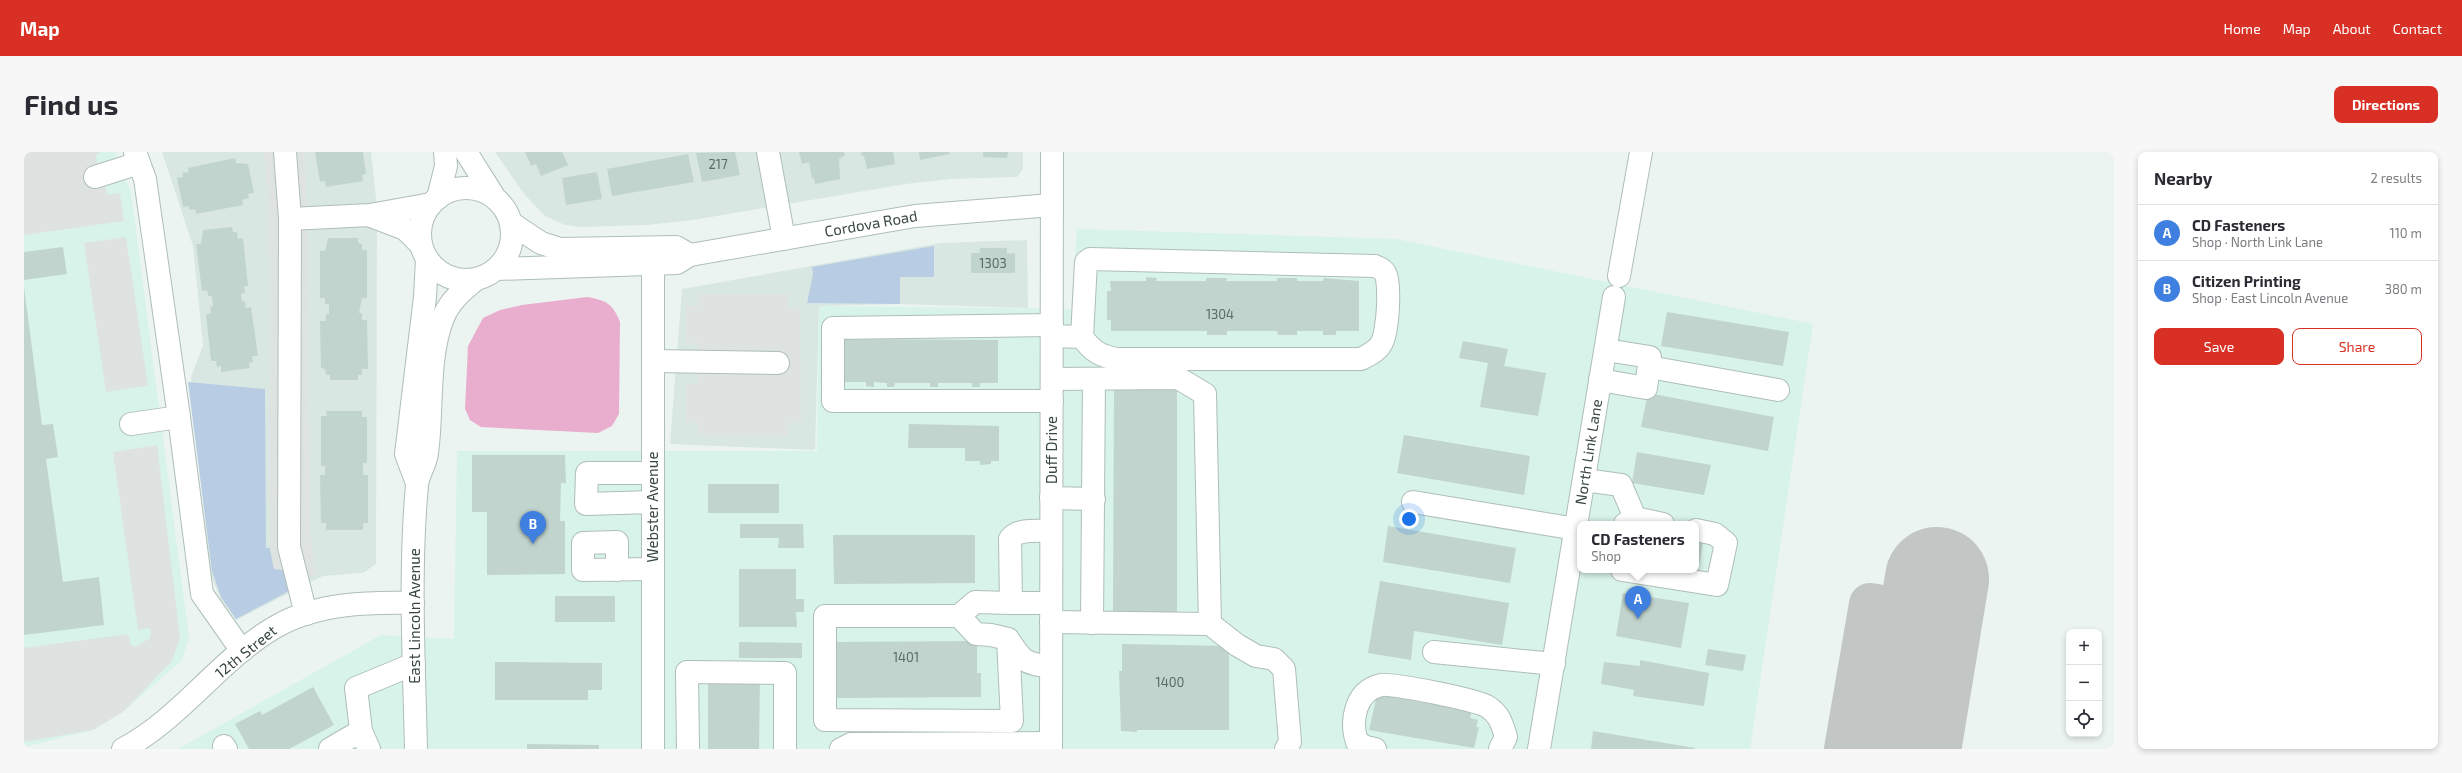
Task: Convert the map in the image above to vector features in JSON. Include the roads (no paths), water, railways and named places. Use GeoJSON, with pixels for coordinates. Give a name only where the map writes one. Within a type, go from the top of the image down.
{"type":"FeatureCollection","features":[{"type":"Feature","properties":{"kind":"street"},"geometry":{"type":"LineString","coordinates":[[285,152],[290,219],[289,547],[306,614]]}},
{"type":"Feature","properties":{"kind":"street"},"geometry":{"type":"LineString","coordinates":[[424,252],[424,215],[434,201],[446,166],[445,152]]}},
{"type":"Feature","properties":{"kind":"street"},"geometry":{"type":"LineString","coordinates":[[370,215],[404,229],[448,277],[474,281],[497,269],[506,258],[512,243],[511,223],[507,211],[493,195],[466,152]]}},
{"type":"Feature","properties":{"kind":"street"},"geometry":{"type":"LineString","coordinates":[[768,152],[784,240]]}},
{"type":"Feature","properties":{"kind":"street","name":"Duff Drive"},"geometry":{"type":"LineString","coordinates":[[1051,746],[1052,152]]}},
{"type":"Feature","properties":{"kind":"street","name":"North Link Lane"},"geometry":{"type":"LineString","coordinates":[[1577,521],[1600,380],[1641,152]]}},
{"type":"Feature","properties":{"kind":"street"},"geometry":{"type":"LineString","coordinates":[[95,177],[137,158],[144,179],[179,416],[202,594],[242,651]]}},
{"type":"Feature","properties":{"kind":"street"},"geometry":{"type":"LineString","coordinates":[[290,219],[370,215],[434,201],[447,192],[461,187],[472,187],[493,195]]}},
{"type":"Feature","properties":{"kind":"street","name":"Cordova Road"},"geometry":{"type":"LineString","coordinates":[[497,269],[653,266],[676,263],[690,255],[784,240],[915,216],[1052,205]]}},
{"type":"Feature","properties":{"kind":"street"},"geometry":{"type":"LineString","coordinates":[[511,223],[541,243],[560,249],[676,247],[690,255]]}},
{"type":"Feature","properties":{"kind":"street","name":"East Lincoln Avenue"},"geometry":{"type":"LineString","coordinates":[[417,483],[406,454],[425,298],[424,252]]}},
{"type":"Feature","properties":{"kind":"street"},"geometry":{"type":"LineString","coordinates":[[1090,258],[1375,266],[1384,271],[1388,281],[1386,332],[1382,344],[1372,353],[1361,359],[1117,359],[1101,357],[1090,349],[1082,337],[1086,262],[1090,258]]}},
{"type":"Feature","properties":{"kind":"street"},"geometry":{"type":"LineString","coordinates":[[1052,259],[1086,262]]}},
{"type":"Feature","properties":{"kind":"street","name":"Webster Avenue"},"geometry":{"type":"LineString","coordinates":[[653,266],[653,749]]}},
{"type":"Feature","properties":{"kind":"street","name":"East Lincoln Avenue"},"geometry":{"type":"LineString","coordinates":[[416,749],[413,603],[417,483],[427,455],[432,385],[438,339],[443,318],[456,296],[474,281]]}},
{"type":"Feature","properties":{"kind":"street"},"geometry":{"type":"LineString","coordinates":[[1052,401],[833,401],[833,328],[1052,330],[1082,337]]}},
{"type":"Feature","properties":{"kind":"street"},"geometry":{"type":"LineString","coordinates":[[1600,380],[1646,388],[1650,357],[1606,350]]}},
{"type":"Feature","properties":{"kind":"street"},"geometry":{"type":"LineString","coordinates":[[653,361],[778,364]]}},
{"type":"Feature","properties":{"kind":"street"},"geometry":{"type":"LineString","coordinates":[[1649,367],[1778,390]]}},
{"type":"Feature","properties":{"kind":"street"},"geometry":{"type":"LineString","coordinates":[[1052,379],[1178,378],[1205,394],[1210,624]]}},
{"type":"Feature","properties":{"kind":"street"},"geometry":{"type":"LineString","coordinates":[[1092,623],[1094,379]]}},
{"type":"Feature","properties":{"kind":"street"},"geometry":{"type":"LineString","coordinates":[[132,424],[179,416]]}},
{"type":"Feature","properties":{"kind":"street"},"geometry":{"type":"LineString","coordinates":[[653,473],[587,473],[586,504],[653,502]]}},
{"type":"Feature","properties":{"kind":"street"},"geometry":{"type":"LineString","coordinates":[[1584,480],[1621,485],[1630,521]]}},
{"type":"Feature","properties":{"kind":"street"},"geometry":{"type":"LineString","coordinates":[[1052,498],[1094,499]]}},
{"type":"Feature","properties":{"kind":"street"},"geometry":{"type":"LineString","coordinates":[[1413,502],[1576,529]]}},
{"type":"Feature","properties":{"kind":"street","name":"North Link Lane"},"geometry":{"type":"LineString","coordinates":[[1540,747],[1554,664],[1576,558],[1577,523]]}},
{"type":"Feature","properties":{"kind":"street"},"geometry":{"type":"LineString","coordinates":[[1011,602],[1010,539],[1013,535],[1021,532],[1051,531]]}},
{"type":"Feature","properties":{"kind":"street"},"geometry":{"type":"LineString","coordinates":[[1640,573],[1717,586],[1726,543],[1715,534],[1699,531]]}},
{"type":"Feature","properties":{"kind":"street"},"geometry":{"type":"LineString","coordinates":[[617,570],[653,569]]}},
{"type":"Feature","properties":{"kind":"street","name":"12th Street"},"geometry":{"type":"LineString","coordinates":[[123,749],[178,711],[242,651],[277,626],[306,614],[339,606],[383,602],[413,603]]}},
{"type":"Feature","properties":{"kind":"street"},"geometry":{"type":"LineString","coordinates":[[1008,639],[1012,721],[825,720],[825,616],[959,616],[975,602],[1011,602],[1092,623],[1210,624],[1237,645],[1256,656],[1274,659],[1284,669],[1290,742],[1286,749]]}},
{"type":"Feature","properties":{"kind":"street"},"geometry":{"type":"LineString","coordinates":[[959,616],[976,634],[991,635],[1008,639],[1018,654],[1028,664],[1051,667]]}},
{"type":"Feature","properties":{"kind":"street"},"geometry":{"type":"LineString","coordinates":[[1434,652],[1554,664]]}},
{"type":"Feature","properties":{"kind":"street"},"geometry":{"type":"LineString","coordinates":[[330,749],[365,740],[356,688],[414,664]]}},
{"type":"Feature","properties":{"kind":"street"},"geometry":{"type":"LineString","coordinates":[[688,749],[687,672],[785,673],[784,749]]}},
{"type":"Feature","properties":{"kind":"street"},"geometry":{"type":"LineString","coordinates":[[1362,747],[1352,728],[1356,708],[1364,694],[1381,685],[1456,696],[1487,706],[1501,718],[1503,743],[1540,747]]}},
{"type":"Feature","properties":{"kind":"street"},"geometry":{"type":"LineString","coordinates":[[841,749],[851,744],[1051,746]]}},
{"type":"Feature","properties":{"kind":"place","name":"Citizen Printing"},"geometry":{"type":"Point","coordinates":[533,544]}},
{"type":"Feature","properties":{"kind":"place","name":"CD Fasteners"},"geometry":{"type":"Point","coordinates":[1638,619]}}]}
